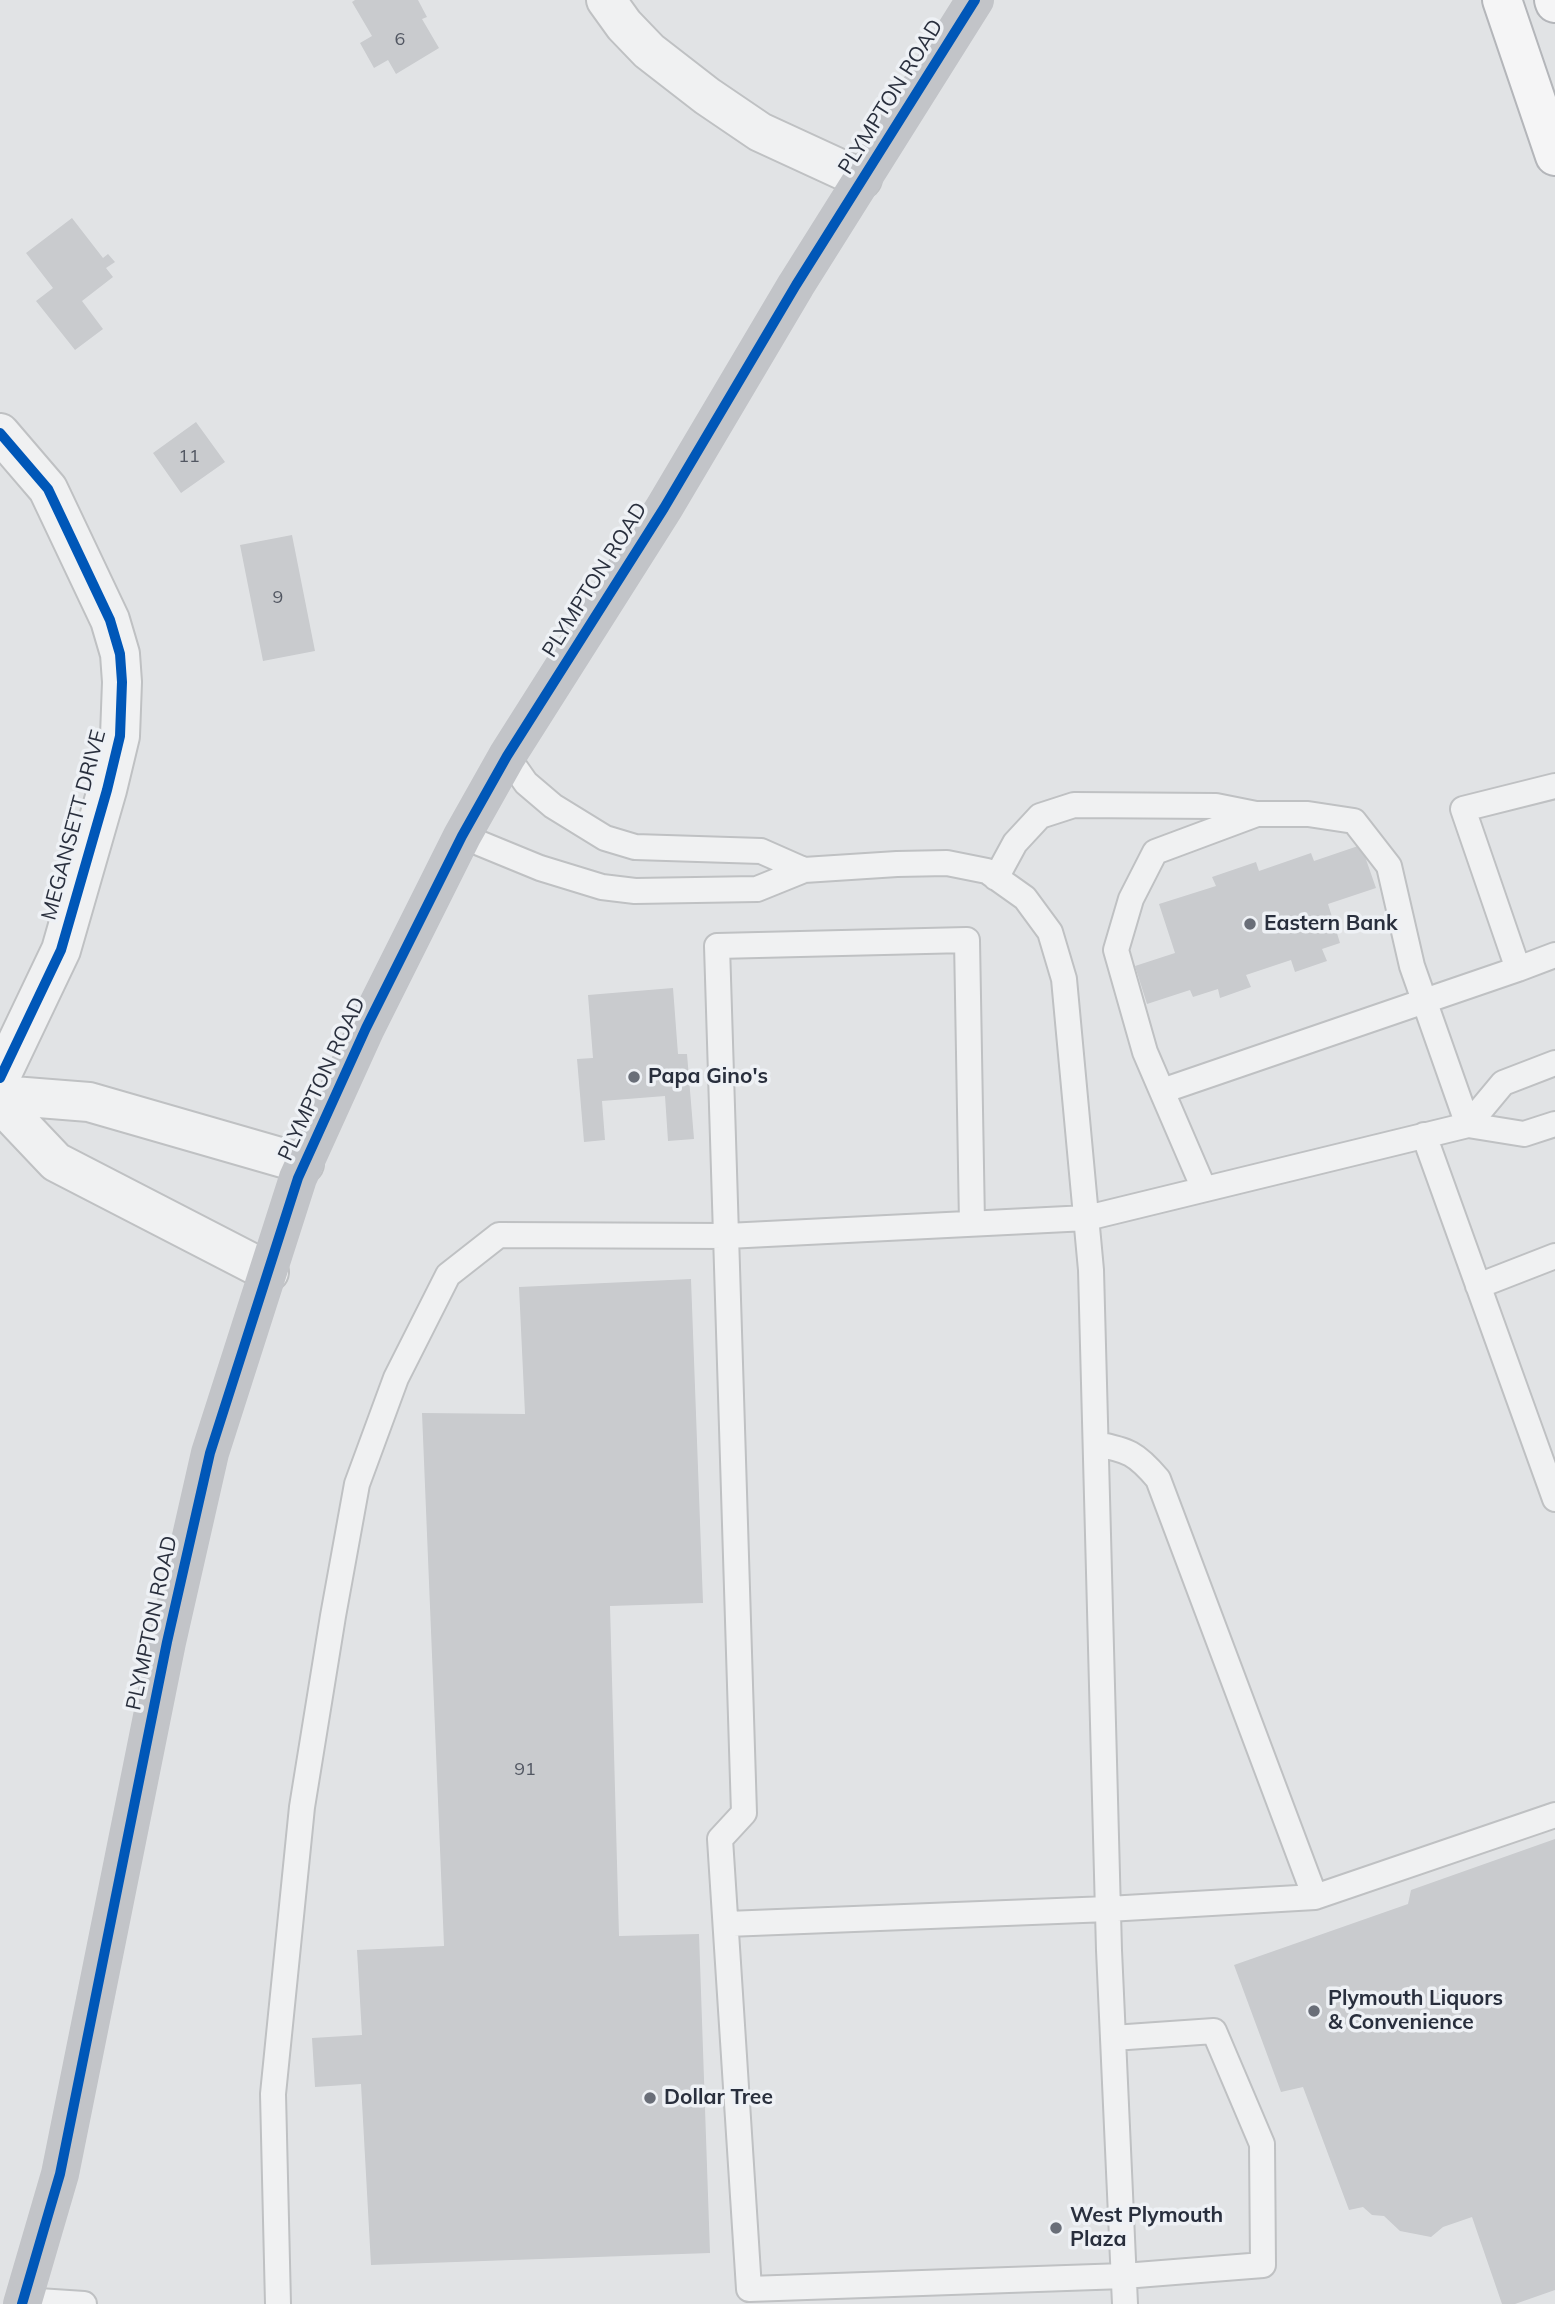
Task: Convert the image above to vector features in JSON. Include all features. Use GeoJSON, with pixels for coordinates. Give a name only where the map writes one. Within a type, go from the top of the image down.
{"type":"FeatureCollection","features":[{"type":"Feature","properties":{"kind":"highway"},"geometry":{"type":"LineString","coordinates":[[1503,0],[1546,94],[1555,156]]}},
{"type":"Feature","properties":{"kind":"main road","name":"PLYMPTON ROAD"},"geometry":{"type":"LineString","coordinates":[[23,2302],[60,2174],[167,1642],[210,1453],[304,1164],[366,1028],[462,836],[507,756],[664,508],[796,285],[975,0]]}},
{"type":"Feature","properties":{"kind":"street"},"geometry":{"type":"LineString","coordinates":[[606,0],[649,51],[707,96],[760,132],[862,179]]}},
{"type":"Feature","properties":{"kind":"street","name":"MEGANSETT DRIVE"},"geometry":{"type":"LineString","coordinates":[[0,433],[48,489],[110,620],[120,654],[122,682],[120,736],[61,950],[0,1078]]}},
{"type":"Feature","properties":{"kind":"street"},"geometry":{"type":"LineString","coordinates":[[0,1095],[89,1102],[304,1164]]}},
{"type":"Feature","properties":{"kind":"street"},"geometry":{"type":"LineString","coordinates":[[0,1103],[56,1162],[270,1272]]}},
{"type":"Feature","properties":{"kind":"lane"},"geometry":{"type":"LineString","coordinates":[[507,756],[526,783],[554,806],[605,838],[635,847],[761,851],[804,870]]}},
{"type":"Feature","properties":{"kind":"lane"},"geometry":{"type":"LineString","coordinates":[[1518,970],[1463,809],[1555,786]]}},
{"type":"Feature","properties":{"kind":"lane"},"geometry":{"type":"LineString","coordinates":[[996,877],[1015,843],[1040,816],[1074,805],[1216,806],[1257,814],[1308,814],[1354,821],[1389,866],[1412,966],[1468,1125]]}},
{"type":"Feature","properties":{"kind":"lane"},"geometry":{"type":"LineString","coordinates":[[1204,1189],[1145,1052],[1116,950],[1131,899],[1155,852],[1257,814]]}},
{"type":"Feature","properties":{"kind":"lane"},"geometry":{"type":"LineString","coordinates":[[462,836],[540,868],[602,887],[635,891],[757,889],[804,870],[947,863],[987,871],[996,877],[1025,898],[1050,932],[1063,979],[1091,1269],[1108,1909],[1125,2304]]}},
{"type":"Feature","properties":{"kind":"lane"},"geometry":{"type":"LineString","coordinates":[[972,1223],[967,940],[717,946],[744,1813],[720,1839],[749,2289],[1124,2276],[1262,2264],[1262,2144],[1214,2031],[1113,2038]]}},
{"type":"Feature","properties":{"kind":"lane"},"geometry":{"type":"LineString","coordinates":[[1162,1091],[1555,955]]}},
{"type":"Feature","properties":{"kind":"lane"},"geometry":{"type":"LineString","coordinates":[[1468,1125],[1503,1083],[1555,1063]]}},
{"type":"Feature","properties":{"kind":"lane"},"geometry":{"type":"LineString","coordinates":[[278,2304],[273,2094],[302,1807],[357,1484],[396,1378],[448,1275],[499,1235],[727,1236],[1087,1217],[1468,1125],[1524,1134],[1555,1124]]}},
{"type":"Feature","properties":{"kind":"lane"},"geometry":{"type":"LineString","coordinates":[[1424,1135],[1555,1499]]}},
{"type":"Feature","properties":{"kind":"lane"},"geometry":{"type":"LineString","coordinates":[[1478,1286],[1555,1256]]}},
{"type":"Feature","properties":{"kind":"lane"},"geometry":{"type":"LineString","coordinates":[[1096,1444],[1120,1448],[1140,1458],[1158,1479],[1315,1897]]}},
{"type":"Feature","properties":{"kind":"lane"},"geometry":{"type":"LineString","coordinates":[[727,1924],[1108,1909],[1315,1897],[1555,1815]]}},
{"type":"Feature","properties":{"kind":"lane"},"geometry":{"type":"LineString","coordinates":[[23,2302],[84,2304]]}},
{"type":"Feature","properties":{"kind":"building"},"geometry":{"type":"Polygon","coordinates":[[[418,0],[427,17],[422,19],[439,48],[396,74],[388,60],[374,68],[360,43],[372,36],[352,2],[418,0]]]}},
{"type":"Feature","properties":{"kind":"building"},"geometry":{"type":"Polygon","coordinates":[[[72,218],[103,258],[108,254],[115,262],[106,268],[113,277],[82,301],[103,329],[75,350],[36,301],[53,288],[26,253],[72,218]]]}},
{"type":"Feature","properties":{"kind":"building"},"geometry":{"type":"Polygon","coordinates":[[[196,422],[225,462],[181,493],[153,453],[196,422]]]}},
{"type":"Feature","properties":{"kind":"building"},"geometry":{"type":"Polygon","coordinates":[[[292,535],[315,651],[263,661],[240,545],[292,535]]]}},
{"type":"Feature","properties":{"kind":"building","name":"Eastern Bank"},"geometry":{"type":"Polygon","coordinates":[[[1361,845],[1376,888],[1328,904],[1340,943],[1322,949],[1327,961],[1295,972],[1291,960],[1246,975],[1251,987],[1220,998],[1218,989],[1193,997],[1190,990],[1147,1004],[1135,966],[1175,953],[1159,904],[1216,886],[1212,877],[1256,862],[1259,871],[1311,853],[1314,861],[1361,845]]]}},
{"type":"Feature","properties":{"kind":"building","name":"Papa Gino's"},"geometry":{"type":"Polygon","coordinates":[[[673,988],[678,1054],[687,1054],[694,1139],[668,1141],[665,1096],[602,1101],[605,1140],[584,1142],[577,1059],[593,1058],[588,995],[673,988]]]}},
{"type":"Feature","properties":{"kind":"building"},"geometry":{"type":"Polygon","coordinates":[[[691,1279],[703,1603],[610,1606],[619,1936],[699,1934],[710,2253],[371,2265],[361,2084],[315,2087],[312,2038],[362,2035],[357,1950],[444,1946],[422,1413],[525,1414],[519,1287],[691,1279]]]}},
{"type":"Feature","properties":{"kind":"building"},"geometry":{"type":"Polygon","coordinates":[[[1555,1839],[1555,2290],[1515,2304],[1502,2304],[1472,2217],[1443,2227],[1431,2237],[1400,2231],[1384,2216],[1372,2215],[1363,2207],[1349,2210],[1303,2087],[1281,2092],[1234,1965],[1408,1904],[1411,1890],[1555,1839]]]}},
{"type":"Feature","properties":{"kind":"cycle path"},"geometry":{"type":"LineString","coordinates":[[22,2304],[60,2174],[167,1642],[210,1453],[298,1178],[366,1028],[462,836],[507,756],[664,508],[796,285],[975,0]]}},
{"type":"Feature","properties":{"kind":"cycle path"},"geometry":{"type":"LineString","coordinates":[[0,433],[48,489],[110,620],[120,654],[122,682],[120,736],[61,950],[0,1078]]}},
{"type":"Feature","properties":{"kind":"place","name":"Eastern Bank"},"geometry":{"type":"Point","coordinates":[1250,924]}},
{"type":"Feature","properties":{"kind":"place","name":"Papa Gino's"},"geometry":{"type":"Point","coordinates":[634,1077]}},
{"type":"Feature","properties":{"kind":"place","name":"Plymouth Liquors & Convenience"},"geometry":{"type":"Point","coordinates":[1314,2011]}},
{"type":"Feature","properties":{"kind":"place","name":"Dollar Tree"},"geometry":{"type":"Point","coordinates":[650,2098]}},
{"type":"Feature","properties":{"kind":"place","name":"West Plymouth Plaza"},"geometry":{"type":"Point","coordinates":[1056,2228]}}]}
